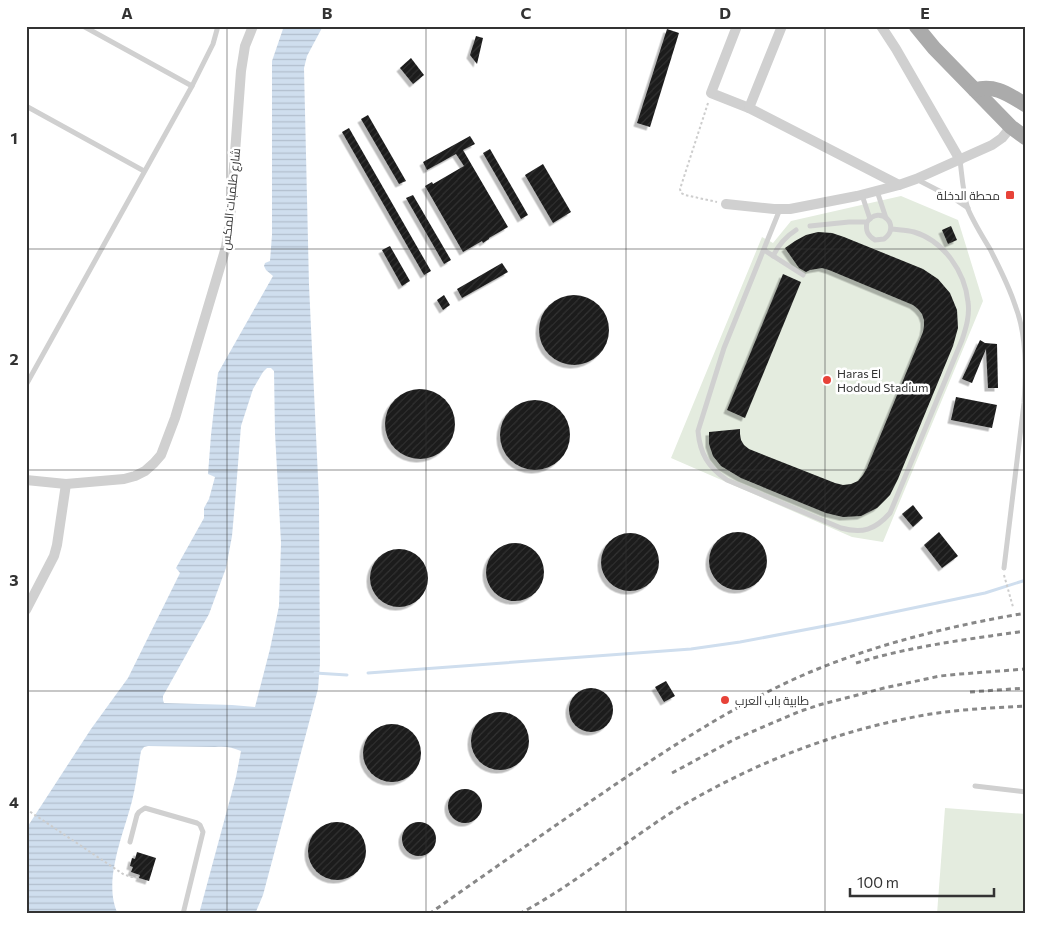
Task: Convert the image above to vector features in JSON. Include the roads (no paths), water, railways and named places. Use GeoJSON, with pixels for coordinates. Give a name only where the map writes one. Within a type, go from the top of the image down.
{"type":"FeatureCollection","features":[{"type":"Feature","properties":{"kind":"main road"},"geometry":{"type":"LineString","coordinates":[[916,26],[934,48],[1010,127],[1026,138]]}},
{"type":"Feature","properties":{"kind":"main road"},"geometry":{"type":"LineString","coordinates":[[975,90],[985,87],[1000,90],[1026,105]]}},
{"type":"Feature","properties":{"kind":"street","name":"شارع طلمبات المكس"},"geometry":{"type":"LineString","coordinates":[[66,484],[124,479],[135,476],[154,463],[161,455],[175,418],[226,247],[242,70],[245,46],[253,26]]}},
{"type":"Feature","properties":{"kind":"street"},"geometry":{"type":"LineString","coordinates":[[737,26],[711,93],[749,108],[899,185]]}},
{"type":"Feature","properties":{"kind":"street"},"geometry":{"type":"LineString","coordinates":[[749,108],[782,26]]}},
{"type":"Feature","properties":{"kind":"street"},"geometry":{"type":"LineString","coordinates":[[881,26],[960,160]]}},
{"type":"Feature","properties":{"kind":"street"},"geometry":{"type":"LineString","coordinates":[[726,204],[780,210],[800,208],[877,191],[916,179],[992,145],[1002,138],[1010,127]]}},
{"type":"Feature","properties":{"kind":"street"},"geometry":{"type":"LineString","coordinates":[[26,480],[66,484],[54,556],[26,610]]}},
{"type":"Feature","properties":{"kind":"lane"},"geometry":{"type":"LineString","coordinates":[[83,26],[192,86]]}},
{"type":"Feature","properties":{"kind":"lane"},"geometry":{"type":"LineString","coordinates":[[26,385],[192,86],[213,44],[218,26]]}},
{"type":"Feature","properties":{"kind":"lane"},"geometry":{"type":"LineString","coordinates":[[26,106],[144,171]]}},
{"type":"Feature","properties":{"kind":"lane"},"geometry":{"type":"LineString","coordinates":[[960,160],[968,208],[994,257],[1015,304],[1024,344],[1024,403],[1004,568]]}},
{"type":"Feature","properties":{"kind":"lane"},"geometry":{"type":"LineString","coordinates":[[916,179],[968,208]]}},
{"type":"Feature","properties":{"kind":"lane"},"geometry":{"type":"LineString","coordinates":[[862,195],[869,221],[868,235],[875,240],[884,239],[891,229],[877,191]]}},
{"type":"Feature","properties":{"kind":"lane"},"geometry":{"type":"LineString","coordinates":[[780,210],[724,348],[698,431],[699,443],[709,464],[727,480],[851,531],[862,531],[873,527],[890,513],[968,322],[969,303],[965,285],[958,267],[946,252],[932,240],[914,232],[891,229]]}},
{"type":"Feature","properties":{"kind":"lane"},"geometry":{"type":"LineString","coordinates":[[810,226],[869,221],[878,216],[886,218]]}},
{"type":"Feature","properties":{"kind":"lane"},"geometry":{"type":"LineString","coordinates":[[773,256],[782,241],[796,230]]}},
{"type":"Feature","properties":{"kind":"lane"},"geometry":{"type":"LineString","coordinates":[[764,250],[803,275]]}},
{"type":"Feature","properties":{"kind":"lane"},"geometry":{"type":"LineString","coordinates":[[975,786],[1026,792]]}},
{"type":"Feature","properties":{"kind":"lane"},"geometry":{"type":"LineString","coordinates":[[130,842],[137,815],[145,808],[200,825],[203,832],[183,914]]}},
{"type":"Feature","properties":{"kind":"water"},"geometry":{"type":"Polygon","coordinates":[[[284,26],[323,26],[307,56],[304,68],[309,285],[319,499],[320,663],[318,689],[263,895],[255,914],[199,914],[236,777],[241,751],[225,747],[148,746],[144,747],[141,751],[133,795],[113,873],[112,887],[118,914],[26,914],[28,903],[26,901],[26,829],[91,729],[128,678],[180,573],[176,568],[204,518],[204,508],[209,499],[215,477],[208,474],[218,373],[273,276],[264,266],[265,263],[270,261],[272,235],[272,61],[284,26]],[[267,368],[263,372],[253,389],[241,426],[232,536],[226,568],[209,614],[163,696],[164,703],[255,707],[279,606],[281,543],[275,433],[274,371],[271,368],[267,368]]]}},
{"type":"Feature","properties":{"kind":"waterway"},"geometry":{"type":"LineString","coordinates":[[368,673],[691,649],[740,642],[846,622],[985,593],[1026,580]]}},
{"type":"Feature","properties":{"kind":"waterway"},"geometry":{"type":"LineString","coordinates":[[315,673],[347,675]]}},
{"type":"Feature","properties":{"kind":"railway"},"geometry":{"type":"LineString","coordinates":[[429,914],[665,751],[731,711],[777,687],[828,665],[883,646],[940,630],[1026,613]]}},
{"type":"Feature","properties":{"kind":"railway"},"geometry":{"type":"LineString","coordinates":[[856,663],[919,648],[1026,631]]}},
{"type":"Feature","properties":{"kind":"railway"},"geometry":{"type":"LineString","coordinates":[[672,773],[735,739],[819,705],[940,676],[1026,669]]}},
{"type":"Feature","properties":{"kind":"railway"},"geometry":{"type":"LineString","coordinates":[[970,692],[1026,688]]}},
{"type":"Feature","properties":{"kind":"railway"},"geometry":{"type":"LineString","coordinates":[[519,914],[580,876],[680,807],[734,778],[791,753],[849,733],[923,715],[1026,706]]}},
{"type":"Feature","properties":{"kind":"place","name":"محطة الدخلة"},"geometry":{"type":"Point","coordinates":[1010,195]}},
{"type":"Feature","properties":{"kind":"place","name":"Haras El Hodoud Stadium"},"geometry":{"type":"Point","coordinates":[827,380]}},
{"type":"Feature","properties":{"kind":"place","name":"طابية باب العرب"},"geometry":{"type":"Point","coordinates":[725,700]}}]}
